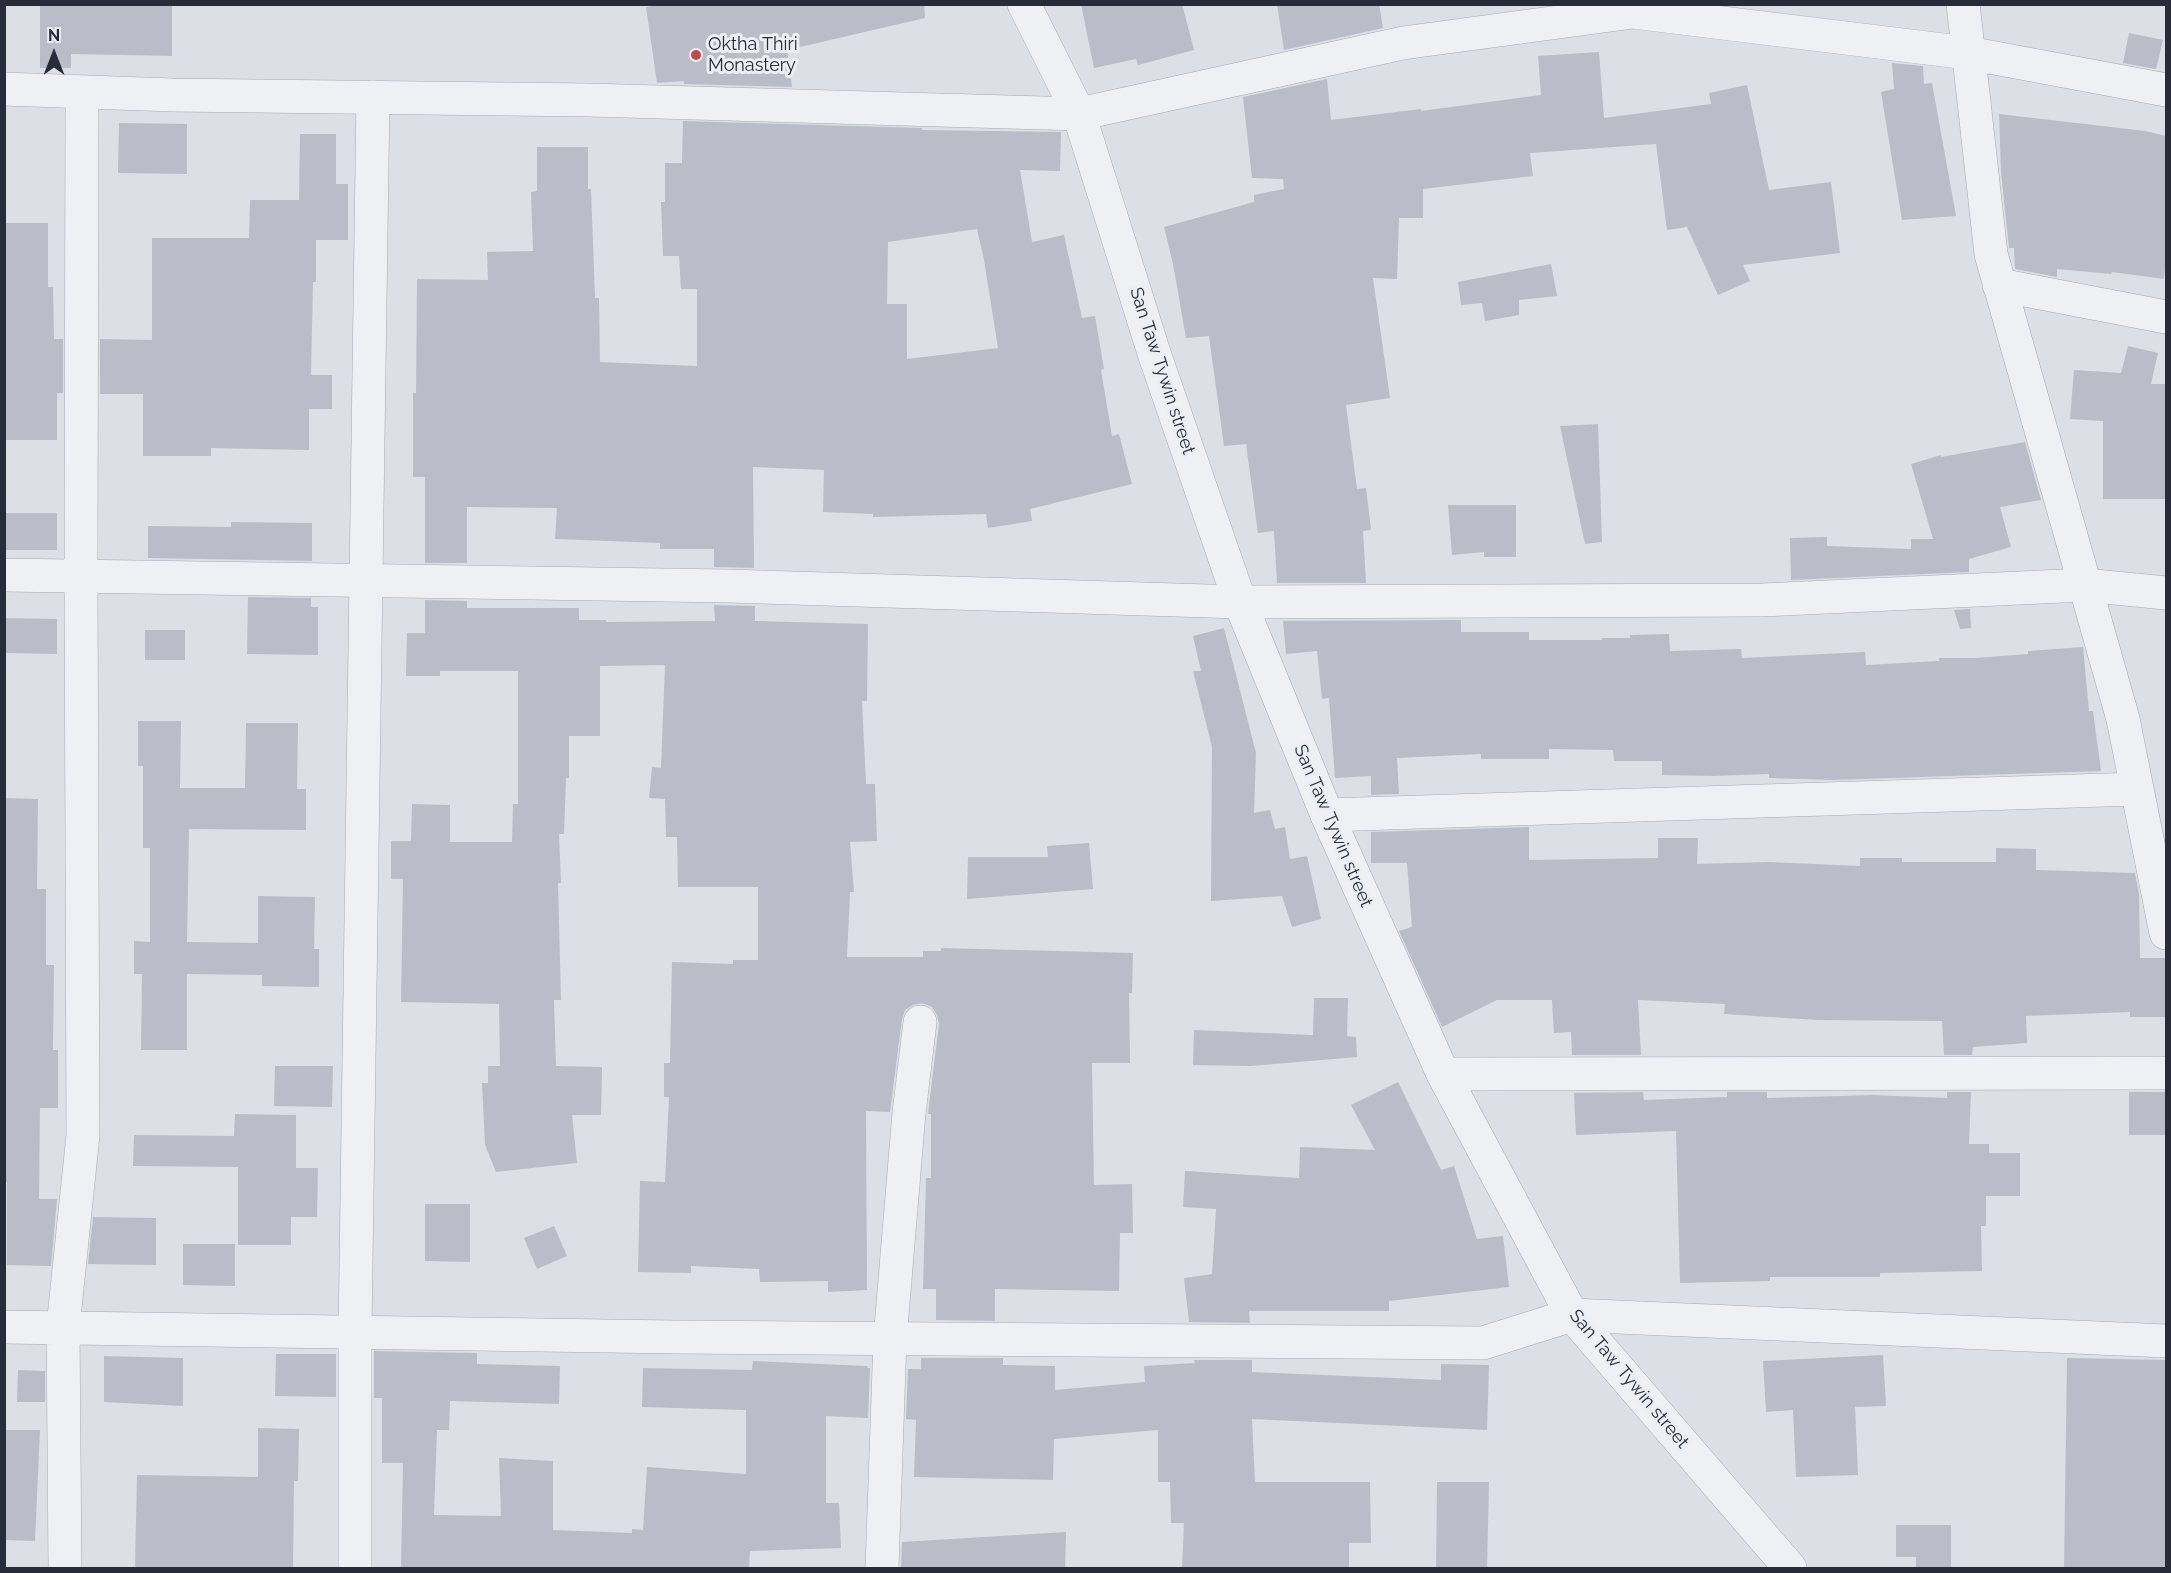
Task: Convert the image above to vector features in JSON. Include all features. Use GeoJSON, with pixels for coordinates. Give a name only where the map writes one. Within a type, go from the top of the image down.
{"type":"FeatureCollection","features":[{"type":"Feature","properties":{"kind":"street","name":"San Taw Tywin street"},"geometry":{"type":"LineString","coordinates":[[1024,4],[1079,114],[1154,353],[1240,602],[1327,815],[1443,1074],[1572,1315],[1790,1569]]}},
{"type":"Feature","properties":{"kind":"street"},"geometry":{"type":"LineString","coordinates":[[1963,4],[1991,254],[2123,719],[2166,933]]}},
{"type":"Feature","properties":{"kind":"street"},"geometry":{"type":"LineString","coordinates":[[4,89],[172,95],[589,100],[1079,114],[1403,43],[1633,12],[1968,53],[2166,90]]}},
{"type":"Feature","properties":{"kind":"street"},"geometry":{"type":"LineString","coordinates":[[65,1569],[63,1327],[83,1136],[82,92]]}},
{"type":"Feature","properties":{"kind":"street"},"geometry":{"type":"LineString","coordinates":[[355,1569],[356,1332],[374,97]]}},
{"type":"Feature","properties":{"kind":"street"},"geometry":{"type":"LineString","coordinates":[[1999,285],[2166,317]]}},
{"type":"Feature","properties":{"kind":"street"},"geometry":{"type":"LineString","coordinates":[[4,575],[741,586],[1240,602],[1762,600],[2085,585],[2166,593]]}},
{"type":"Feature","properties":{"kind":"street"},"geometry":{"type":"LineString","coordinates":[[1327,815],[2137,789]]}},
{"type":"Feature","properties":{"kind":"street"},"geometry":{"type":"LineString","coordinates":[[882,1569],[890,1339],[909,1113],[920,1022]]}},
{"type":"Feature","properties":{"kind":"street"},"geometry":{"type":"LineString","coordinates":[[1443,1074],[2166,1073]]}},
{"type":"Feature","properties":{"kind":"street"},"geometry":{"type":"LineString","coordinates":[[4,1327],[890,1339],[1483,1343],[1572,1315],[2166,1341]]}},
{"type":"Feature","properties":{"kind":"building"},"geometry":{"type":"Polygon","coordinates":[[[40,4],[172,4],[172,56],[71,54],[71,68],[40,68],[40,4]]]}},
{"type":"Feature","properties":{"kind":"building"},"geometry":{"type":"Polygon","coordinates":[[[664,4],[924,4],[925,18],[787,50],[792,87],[684,84],[684,81],[657,83],[646,7],[664,4]]]}},
{"type":"Feature","properties":{"kind":"building"},"geometry":{"type":"Polygon","coordinates":[[[1081,4],[1182,4],[1194,50],[1138,65],[1136,59],[1094,68],[1081,4]]]}},
{"type":"Feature","properties":{"kind":"building"},"geometry":{"type":"Polygon","coordinates":[[[1277,4],[1379,4],[1383,28],[1284,50],[1277,4]]]}},
{"type":"Feature","properties":{"kind":"building"},"geometry":{"type":"Polygon","coordinates":[[[2129,33],[2163,40],[2156,69],[2123,63],[2129,33]]]}},
{"type":"Feature","properties":{"kind":"building"},"geometry":{"type":"Polygon","coordinates":[[[1599,52],[1604,118],[1711,104],[1709,93],[1747,85],[1769,190],[1831,182],[1840,253],[1743,265],[1750,281],[1718,295],[1687,227],[1667,230],[1656,144],[1530,153],[1533,176],[1423,189],[1423,218],[1399,218],[1397,279],[1373,278],[1390,398],[1346,405],[1357,489],[1366,488],[1371,530],[1363,531],[1366,583],[1277,583],[1274,531],[1258,533],[1246,444],[1224,446],[1209,336],[1186,338],[1164,227],[1254,202],[1254,195],[1284,189],[1283,179],[1252,178],[1243,97],[1327,79],[1331,120],[1421,109],[1421,111],[1541,95],[1538,56],[1599,52]]]}},
{"type":"Feature","properties":{"kind":"building"},"geometry":{"type":"Polygon","coordinates":[[[1892,63],[1923,66],[1924,84],[1932,83],[1956,216],[1902,220],[1881,92],[1894,89],[1892,63]]]}},
{"type":"Feature","properties":{"kind":"building"},"geometry":{"type":"Polygon","coordinates":[[[1999,114],[2145,131],[2166,136],[2164,279],[2112,272],[2111,274],[2057,269],[2057,277],[2015,269],[2014,248],[2009,248],[2001,172],[1999,114]]]}},
{"type":"Feature","properties":{"kind":"building"},"geometry":{"type":"Polygon","coordinates":[[[683,121],[922,128],[922,130],[1061,132],[1060,171],[1020,170],[1032,242],[1064,235],[1082,318],[1095,316],[1112,436],[1119,434],[1132,484],[1030,509],[1032,521],[988,528],[986,514],[873,517],[873,514],[823,512],[824,470],[753,467],[754,568],[714,567],[714,549],[660,549],[660,543],[555,539],[557,508],[467,507],[467,563],[425,563],[425,477],[413,477],[417,279],[488,280],[487,252],[533,251],[531,192],[537,191],[537,147],[588,147],[588,189],[591,189],[595,298],[599,298],[600,362],[697,366],[697,289],[681,289],[679,256],[663,256],[661,202],[665,202],[665,163],[682,163],[683,121]],[[977,229],[888,242],[887,304],[907,304],[907,359],[998,348],[977,229]]]}},
{"type":"Feature","properties":{"kind":"building"},"geometry":{"type":"Polygon","coordinates":[[[119,123],[187,124],[187,174],[118,173],[119,123]]]}},
{"type":"Feature","properties":{"kind":"building"},"geometry":{"type":"Polygon","coordinates":[[[300,134],[336,134],[336,184],[348,184],[348,240],[316,240],[316,282],[313,282],[311,375],[332,375],[332,409],[309,409],[309,450],[211,448],[211,456],[143,456],[143,394],[100,394],[100,339],[152,340],[152,238],[249,238],[250,200],[299,200],[300,134]]]}},
{"type":"Feature","properties":{"kind":"building"},"geometry":{"type":"Polygon","coordinates":[[[4,223],[48,223],[48,287],[53,287],[54,339],[63,339],[63,393],[57,393],[57,440],[4,440],[4,223]]]}},
{"type":"Feature","properties":{"kind":"building"},"geometry":{"type":"Polygon","coordinates":[[[1551,264],[1557,296],[1519,300],[1519,315],[1485,321],[1482,303],[1461,305],[1458,282],[1551,264]]]}},
{"type":"Feature","properties":{"kind":"building"},"geometry":{"type":"Polygon","coordinates":[[[2128,346],[2158,353],[2151,384],[2166,384],[2166,499],[2103,499],[2103,421],[2070,419],[2074,370],[2121,373],[2128,346]]]}},
{"type":"Feature","properties":{"kind":"building"},"geometry":{"type":"Polygon","coordinates":[[[1598,424],[1602,542],[1585,544],[1560,426],[1598,424]]]}},
{"type":"Feature","properties":{"kind":"building"},"geometry":{"type":"Polygon","coordinates":[[[2025,442],[2041,500],[2000,507],[2011,547],[1969,559],[1969,572],[1791,580],[1790,538],[1827,537],[1827,546],[1911,549],[1911,539],[1933,539],[1911,464],[1941,455],[1941,457],[2025,442]]]}},
{"type":"Feature","properties":{"kind":"building"},"geometry":{"type":"Polygon","coordinates":[[[1448,505],[1516,505],[1516,557],[1484,557],[1484,552],[1452,555],[1448,505]]]}},
{"type":"Feature","properties":{"kind":"building"},"geometry":{"type":"Polygon","coordinates":[[[4,513],[57,513],[57,550],[4,550],[4,513]]]}},
{"type":"Feature","properties":{"kind":"building"},"geometry":{"type":"Polygon","coordinates":[[[231,522],[312,523],[312,561],[148,558],[148,526],[231,527],[231,522]]]}},
{"type":"Feature","properties":{"kind":"building"},"geometry":{"type":"Polygon","coordinates":[[[248,597],[311,598],[311,607],[318,607],[318,655],[247,654],[248,597]]]}},
{"type":"Feature","properties":{"kind":"building"},"geometry":{"type":"Polygon","coordinates":[[[425,600],[467,601],[467,608],[579,608],[579,620],[606,620],[606,622],[715,621],[714,605],[755,606],[755,621],[868,624],[867,701],[862,701],[866,784],[875,784],[877,841],[850,842],[854,892],[850,892],[847,957],[923,957],[923,951],[941,951],[941,948],[1133,953],[1132,993],[1129,993],[1130,1063],[1092,1063],[1094,1185],[1132,1184],[1133,1233],[1120,1233],[1119,1291],[995,1289],[995,1321],[936,1320],[936,1289],[923,1289],[926,1178],[931,1178],[931,1114],[928,1114],[939,1024],[932,1007],[922,1003],[905,1010],[902,1019],[890,1112],[866,1111],[867,1290],[828,1292],[828,1281],[760,1282],[759,1269],[691,1266],[691,1273],[638,1272],[640,1181],[665,1182],[669,1097],[664,1097],[664,1063],[670,1063],[672,962],[733,964],[733,960],[758,960],[758,887],[678,887],[677,837],[666,837],[665,799],[649,798],[652,767],[661,768],[665,665],[600,666],[600,736],[569,736],[569,778],[566,778],[564,834],[559,834],[561,1000],[554,1000],[556,1066],[602,1067],[601,1115],[572,1115],[577,1163],[496,1172],[485,1145],[482,1083],[488,1083],[488,1066],[500,1066],[499,1004],[401,1002],[403,879],[391,879],[391,841],[411,841],[412,804],[450,805],[450,842],[512,842],[513,804],[518,804],[518,671],[440,671],[440,676],[406,676],[407,633],[425,633],[425,600]]]}},
{"type":"Feature","properties":{"kind":"building"},"geometry":{"type":"Polygon","coordinates":[[[1970,609],[1971,628],[1960,629],[1954,610],[1970,609]]]}},
{"type":"Feature","properties":{"kind":"building"},"geometry":{"type":"Polygon","coordinates":[[[4,618],[57,619],[57,654],[4,653],[4,618]]]}},
{"type":"Feature","properties":{"kind":"building"},"geometry":{"type":"Polygon","coordinates":[[[1461,620],[1461,632],[1529,632],[1529,640],[1602,640],[1602,638],[1630,638],[1630,635],[1669,634],[1670,651],[1741,649],[1742,658],[1865,652],[1866,665],[1939,661],[1939,658],[2028,654],[2028,651],[2083,647],[2089,711],[2093,711],[2101,771],[1832,780],[1769,778],[1769,774],[1662,775],[1662,761],[1614,761],[1613,750],[1549,749],[1549,759],[1481,759],[1481,754],[1397,758],[1399,794],[1371,795],[1371,776],[1335,778],[1329,698],[1322,699],[1317,651],[1286,654],[1283,621],[1461,620]]]}},
{"type":"Feature","properties":{"kind":"building"},"geometry":{"type":"Polygon","coordinates":[[[1224,628],[1256,753],[1254,813],[1270,810],[1275,829],[1285,827],[1290,859],[1307,856],[1321,919],[1292,927],[1282,896],[1211,901],[1212,747],[1193,671],[1201,671],[1193,636],[1224,628]]]}},
{"type":"Feature","properties":{"kind":"building"},"geometry":{"type":"Polygon","coordinates":[[[145,630],[185,630],[185,660],[145,660],[145,630]]]}},
{"type":"Feature","properties":{"kind":"building"},"geometry":{"type":"Polygon","coordinates":[[[138,721],[181,721],[180,788],[245,788],[246,723],[298,723],[297,789],[306,789],[306,830],[189,829],[187,942],[258,943],[258,896],[315,897],[314,949],[319,949],[319,987],[262,986],[262,975],[187,974],[187,1050],[141,1050],[142,974],[134,974],[134,941],[150,942],[150,848],[143,848],[143,766],[138,766],[138,721]]]}},
{"type":"Feature","properties":{"kind":"building"},"geometry":{"type":"Polygon","coordinates":[[[4,798],[38,799],[37,889],[46,889],[46,965],[54,965],[53,1050],[58,1050],[58,1108],[40,1108],[39,1199],[57,1199],[51,1266],[7,1265],[7,1182],[4,1182],[4,798]]]}},
{"type":"Feature","properties":{"kind":"building"},"geometry":{"type":"Polygon","coordinates":[[[1529,827],[1529,860],[1658,858],[1658,838],[1698,838],[1697,864],[1768,862],[1860,866],[1860,858],[1902,858],[1902,862],[1996,862],[1996,848],[2036,849],[2036,870],[2135,873],[2139,894],[2140,958],[2166,958],[2165,1017],[2130,1017],[2130,1012],[2026,1016],[2027,1043],[1973,1047],[1972,1055],[1944,1055],[1942,1021],[1817,1020],[1724,1014],[1725,1004],[1638,1000],[1641,1055],[1572,1055],[1571,1032],[1554,1033],[1552,1000],[1497,1000],[1442,1027],[1399,931],[1412,927],[1407,863],[1371,863],[1371,832],[1529,827]]]}},
{"type":"Feature","properties":{"kind":"building"},"geometry":{"type":"Polygon","coordinates":[[[1089,843],[1093,889],[967,899],[968,857],[1048,857],[1047,846],[1089,843]]]}},
{"type":"Feature","properties":{"kind":"building"},"geometry":{"type":"Polygon","coordinates":[[[1314,998],[1348,998],[1347,1036],[1356,1037],[1357,1057],[1251,1066],[1193,1065],[1194,1030],[1313,1035],[1314,998]]]}},
{"type":"Feature","properties":{"kind":"building"},"geometry":{"type":"Polygon","coordinates":[[[275,1066],[333,1066],[332,1107],[274,1106],[275,1066]]]}},
{"type":"Feature","properties":{"kind":"building"},"geometry":{"type":"Polygon","coordinates":[[[1398,1082],[1441,1170],[1454,1166],[1477,1239],[1503,1236],[1509,1287],[1389,1301],[1389,1311],[1249,1311],[1250,1323],[1189,1322],[1184,1278],[1212,1274],[1216,1209],[1183,1207],[1185,1171],[1299,1178],[1300,1147],[1375,1150],[1351,1105],[1398,1082]]]}},
{"type":"Feature","properties":{"kind":"building"},"geometry":{"type":"Polygon","coordinates":[[[1643,1092],[1644,1100],[1727,1097],[1727,1092],[1767,1092],[1767,1098],[1873,1095],[1947,1098],[1947,1092],[1971,1092],[1969,1144],[1989,1144],[1989,1153],[2020,1153],[2020,1196],[1986,1196],[1986,1226],[1981,1226],[1982,1271],[1880,1273],[1880,1277],[1770,1277],[1770,1281],[1680,1283],[1676,1131],[1576,1135],[1574,1093],[1643,1092]]]}},
{"type":"Feature","properties":{"kind":"building"},"geometry":{"type":"Polygon","coordinates":[[[2129,1092],[2166,1092],[2166,1135],[2129,1135],[2129,1092]]]}},
{"type":"Feature","properties":{"kind":"building"},"geometry":{"type":"Polygon","coordinates":[[[235,1114],[296,1115],[296,1168],[318,1168],[317,1217],[291,1217],[291,1245],[238,1245],[238,1167],[133,1166],[134,1135],[234,1136],[235,1114]]]}},
{"type":"Feature","properties":{"kind":"building"},"geometry":{"type":"Polygon","coordinates":[[[425,1204],[470,1204],[470,1262],[425,1261],[425,1204]]]}},
{"type":"Feature","properties":{"kind":"building"},"geometry":{"type":"Polygon","coordinates":[[[93,1217],[156,1218],[156,1265],[88,1264],[93,1217]]]}},
{"type":"Feature","properties":{"kind":"building"},"geometry":{"type":"Polygon","coordinates":[[[554,1226],[567,1256],[537,1269],[524,1238],[554,1226]]]}},
{"type":"Feature","properties":{"kind":"building"},"geometry":{"type":"Polygon","coordinates":[[[183,1244],[235,1244],[235,1286],[183,1285],[183,1244]]]}},
{"type":"Feature","properties":{"kind":"building"},"geometry":{"type":"Polygon","coordinates":[[[374,1351],[477,1353],[477,1364],[560,1366],[559,1404],[450,1401],[449,1430],[437,1430],[434,1515],[501,1516],[499,1458],[553,1461],[553,1530],[632,1533],[632,1529],[643,1530],[647,1467],[746,1474],[746,1410],[642,1407],[643,1368],[752,1370],[753,1361],[867,1366],[870,1368],[868,1418],[826,1416],[826,1503],[839,1503],[841,1548],[750,1551],[749,1569],[401,1569],[403,1463],[382,1463],[382,1398],[374,1398],[374,1351]]]}},
{"type":"Feature","properties":{"kind":"building"},"geometry":{"type":"Polygon","coordinates":[[[276,1354],[336,1354],[336,1397],[275,1396],[276,1354]]]}},
{"type":"Feature","properties":{"kind":"building"},"geometry":{"type":"Polygon","coordinates":[[[1883,1355],[1886,1406],[1855,1407],[1858,1475],[1796,1477],[1793,1410],[1766,1412],[1763,1361],[1883,1355]]]}},
{"type":"Feature","properties":{"kind":"building"},"geometry":{"type":"Polygon","coordinates":[[[104,1356],[183,1358],[183,1406],[104,1402],[104,1356]]]}},
{"type":"Feature","properties":{"kind":"building"},"geometry":{"type":"Polygon","coordinates":[[[921,1358],[1003,1358],[1003,1365],[1055,1366],[1055,1390],[1145,1382],[1144,1366],[1195,1363],[1194,1360],[1252,1360],[1252,1372],[1441,1380],[1441,1364],[1489,1365],[1487,1430],[1252,1419],[1255,1482],[1370,1482],[1371,1543],[1349,1543],[1349,1569],[1182,1569],[1184,1523],[1171,1523],[1170,1482],[1158,1482],[1158,1430],[1054,1439],[1053,1480],[914,1477],[916,1420],[906,1419],[908,1369],[921,1369],[921,1358]]]}},
{"type":"Feature","properties":{"kind":"building"},"geometry":{"type":"Polygon","coordinates":[[[2067,1358],[2166,1360],[2166,1569],[2064,1569],[2067,1358]]]}},
{"type":"Feature","properties":{"kind":"building"},"geometry":{"type":"Polygon","coordinates":[[[18,1370],[45,1371],[45,1402],[17,1402],[18,1370]]]}},
{"type":"Feature","properties":{"kind":"building"},"geometry":{"type":"Polygon","coordinates":[[[258,1428],[299,1429],[298,1481],[294,1481],[293,1569],[135,1567],[137,1475],[258,1477],[258,1428]]]}},
{"type":"Feature","properties":{"kind":"building"},"geometry":{"type":"Polygon","coordinates":[[[4,1430],[40,1430],[35,1541],[4,1540],[4,1430]]]}},
{"type":"Feature","properties":{"kind":"building"},"geometry":{"type":"Polygon","coordinates":[[[1437,1482],[1489,1482],[1487,1569],[1436,1569],[1437,1482]]]}},
{"type":"Feature","properties":{"kind":"building"},"geometry":{"type":"Polygon","coordinates":[[[1896,1525],[1951,1525],[1951,1569],[1916,1569],[1916,1557],[1896,1557],[1896,1525]]]}},
{"type":"Feature","properties":{"kind":"building"},"geometry":{"type":"Polygon","coordinates":[[[1066,1532],[1065,1569],[901,1569],[902,1542],[1066,1532]]]}},
{"type":"Feature","properties":{"kind":"place","name":"Oktha Thiri Monastery"},"geometry":{"type":"Point","coordinates":[696,55]}}]}
